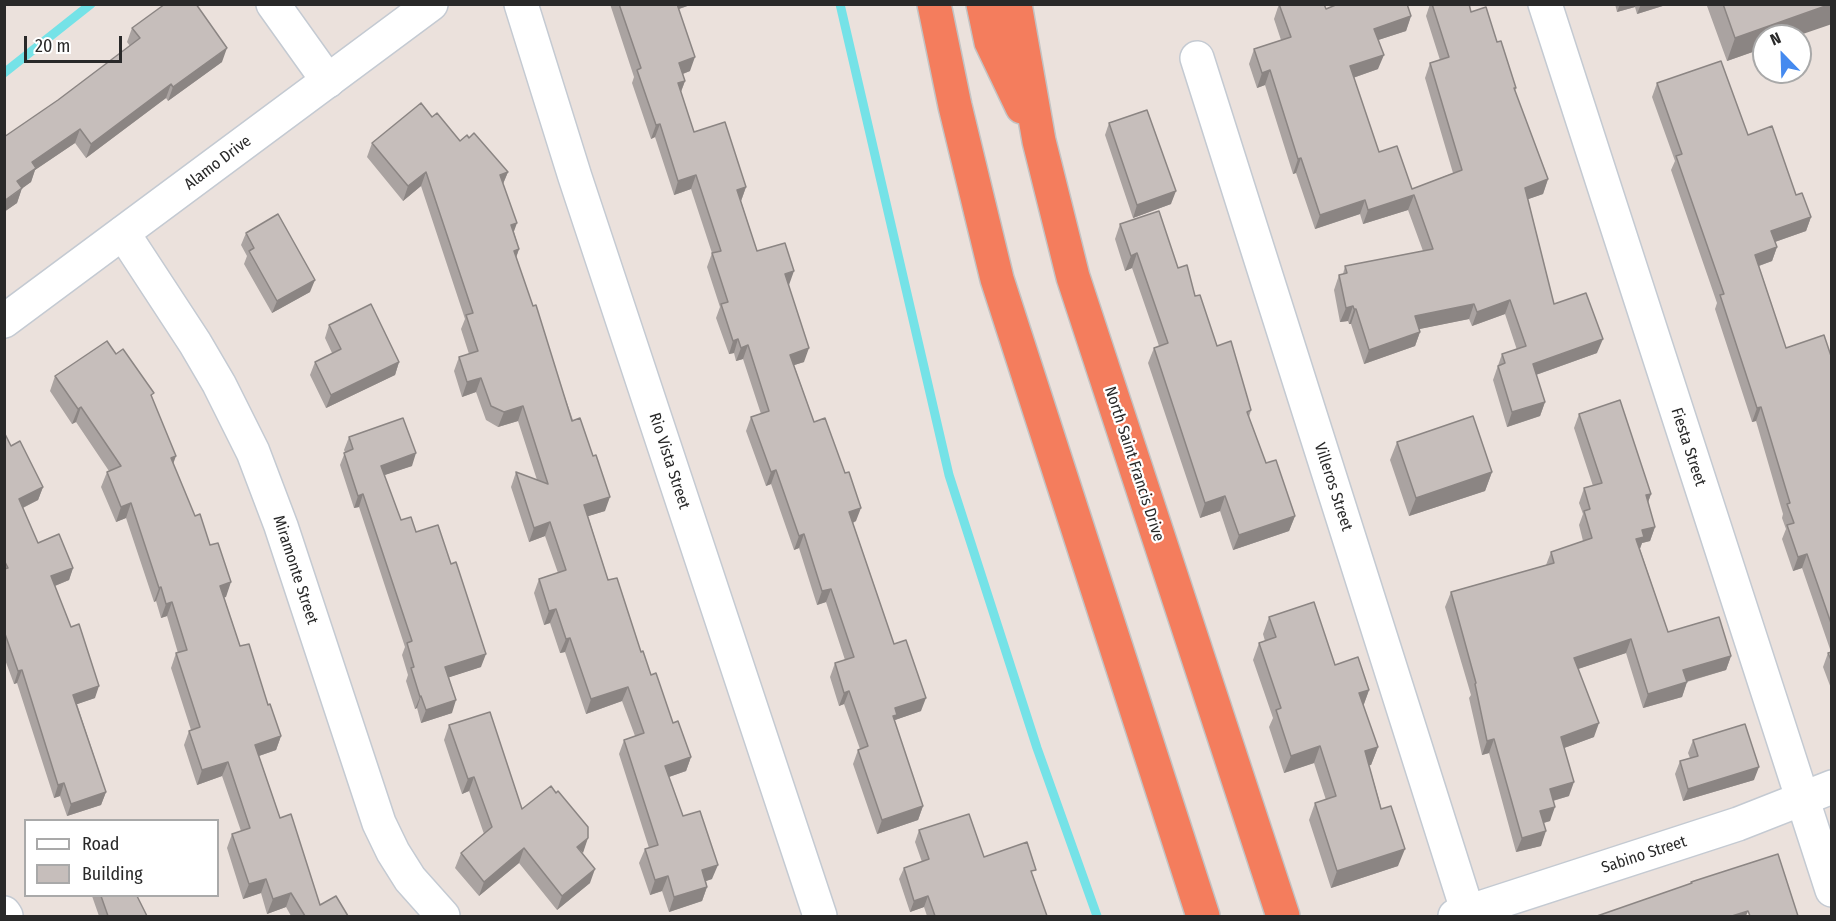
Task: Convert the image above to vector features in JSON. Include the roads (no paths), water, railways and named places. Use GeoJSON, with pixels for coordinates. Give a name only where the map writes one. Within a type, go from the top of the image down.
{"type":"FeatureCollection","features":[{"type":"Feature","properties":{"kind":"highway"},"geometry":{"type":"LineString","coordinates":[[934,4],[955,106],[997,279],[1203,916]]}},
{"type":"Feature","properties":{"kind":"highway"},"geometry":{"type":"LineString","coordinates":[[983,4],[991,42],[1039,141]]}},
{"type":"Feature","properties":{"kind":"highway","name":"North Saint Francis Drive"},"geometry":{"type":"LineString","coordinates":[[1015,4],[1039,141],[1073,277],[1283,916]]}},
{"type":"Feature","properties":{"kind":"street"},"geometry":{"type":"LineString","coordinates":[[273,4],[328,81]]}},
{"type":"Feature","properties":{"kind":"street","name":"Alamo Drive"},"geometry":{"type":"LineString","coordinates":[[4,321],[431,4]]}},
{"type":"Feature","properties":{"kind":"street","name":"Rio Vista Street"},"geometry":{"type":"LineString","coordinates":[[521,4],[575,177],[820,916]]}},
{"type":"Feature","properties":{"kind":"street","name":"Fiesta Street"},"geometry":{"type":"LineString","coordinates":[[1545,4],[1832,890]]}},
{"type":"Feature","properties":{"kind":"street","name":"Villeros Street"},"geometry":{"type":"LineString","coordinates":[[1197,58],[1464,915]]}},
{"type":"Feature","properties":{"kind":"street","name":"Miramonte Street"},"geometry":{"type":"LineString","coordinates":[[123,233],[195,343],[219,384],[253,452],[281,526],[380,824],[393,852],[410,879],[443,916]]}},
{"type":"Feature","properties":{"kind":"street","name":"Sabino Street"},"geometry":{"type":"LineString","coordinates":[[1464,915],[1737,824],[1832,787]]}},
{"type":"Feature","properties":{"kind":"waterway"},"geometry":{"type":"LineString","coordinates":[[4,73],[91,4]]}},
{"type":"Feature","properties":{"kind":"waterway"},"geometry":{"type":"LineString","coordinates":[[840,4],[949,475],[1037,748],[1097,916]]}}]}
